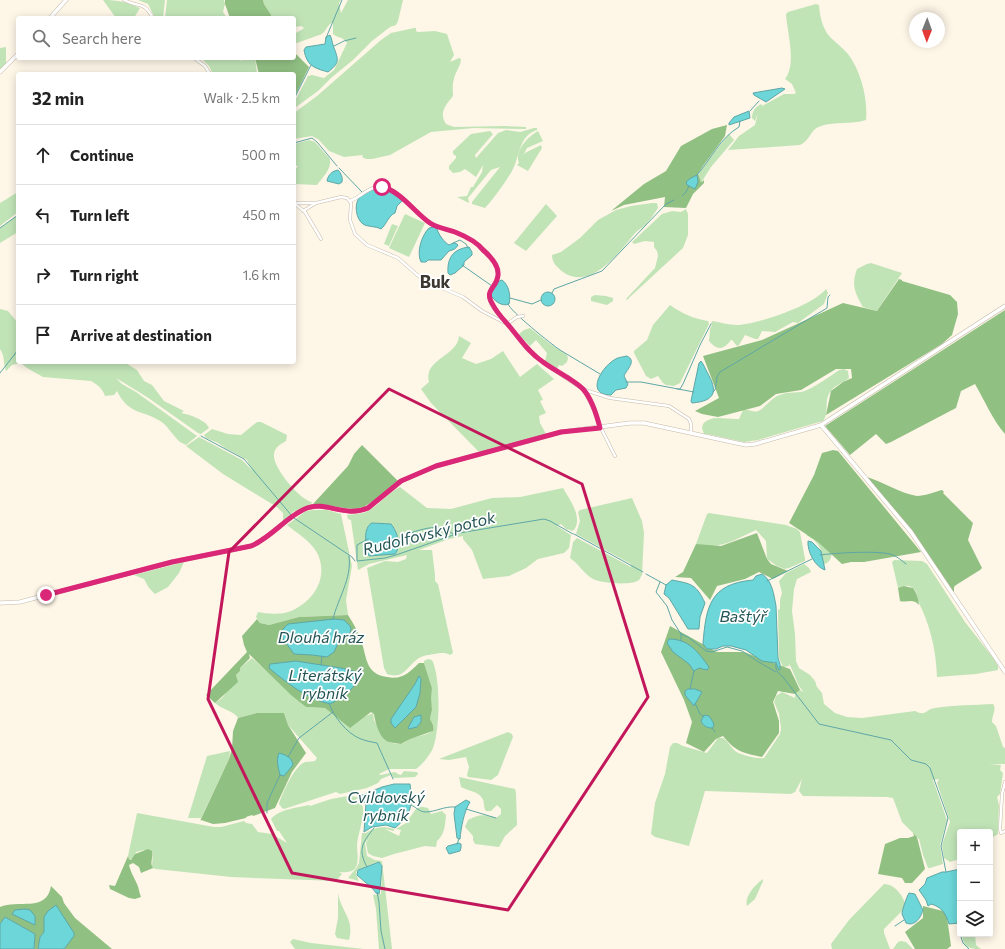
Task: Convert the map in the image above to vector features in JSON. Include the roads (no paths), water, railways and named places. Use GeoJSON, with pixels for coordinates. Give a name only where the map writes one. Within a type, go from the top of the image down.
{"type":"FeatureCollection","features":[{"type":"Feature","properties":{"kind":"street"},"geometry":{"type":"LineString","coordinates":[[52,16],[66,0]]}},
{"type":"Feature","properties":{"kind":"street"},"geometry":{"type":"LineString","coordinates":[[124,0],[145,6],[148,8],[152,16]]}},
{"type":"Feature","properties":{"kind":"street"},"geometry":{"type":"LineString","coordinates":[[0,72],[16,56]]}},
{"type":"Feature","properties":{"kind":"street"},"geometry":{"type":"LineString","coordinates":[[197,60],[205,66],[209,72]]}},
{"type":"Feature","properties":{"kind":"street"},"geometry":{"type":"LineString","coordinates":[[350,201],[376,187],[387,188],[403,199],[430,223],[455,232],[481,247],[498,270],[498,277],[489,297],[507,324],[529,350],[542,362],[584,390],[610,398],[669,406],[689,419],[691,424],[691,433]]}},
{"type":"Feature","properties":{"kind":"street"},"geometry":{"type":"LineString","coordinates":[[296,203],[316,203],[342,197],[347,198],[352,206],[350,220],[355,234],[367,245],[398,258],[423,280],[464,297],[482,311],[507,324]]}},
{"type":"Feature","properties":{"kind":"street"},"geometry":{"type":"LineString","coordinates":[[303,211],[316,203]]}},
{"type":"Feature","properties":{"kind":"street"},"geometry":{"type":"LineString","coordinates":[[296,205],[303,211],[314,226],[321,239]]}},
{"type":"Feature","properties":{"kind":"street"},"geometry":{"type":"LineString","coordinates":[[0,603],[20,602],[172,562],[251,546],[261,541],[289,519],[307,508],[324,508],[344,512],[361,511],[368,508],[401,481],[436,466],[561,432],[630,423],[644,423],[746,444],[755,444],[821,425],[1005,306]]}},
{"type":"Feature","properties":{"kind":"street"},"geometry":{"type":"LineString","coordinates":[[507,324],[517,317],[522,316]]}},
{"type":"Feature","properties":{"kind":"street"},"geometry":{"type":"LineString","coordinates":[[584,390],[595,412],[600,428],[615,456]]}},
{"type":"Feature","properties":{"kind":"street"},"geometry":{"type":"LineString","coordinates":[[821,425],[911,532],[1005,672]]}},
{"type":"Feature","properties":{"kind":"street"},"geometry":{"type":"LineString","coordinates":[[1005,782],[1002,794],[1000,829],[1001,833],[1005,831]]}},
{"type":"Feature","properties":{"kind":"water"},"geometry":{"type":"Polygon","coordinates":[[[330,35],[337,57],[337,63],[328,72],[312,66],[307,60],[304,50],[306,47],[325,44],[326,37],[330,35]]]}},
{"type":"Feature","properties":{"kind":"water"},"geometry":{"type":"Polygon","coordinates":[[[782,88],[785,89],[766,102],[753,93],[782,88]]]}},
{"type":"Feature","properties":{"kind":"water"},"geometry":{"type":"Polygon","coordinates":[[[749,111],[750,118],[729,125],[734,117],[749,111]]]}},
{"type":"Feature","properties":{"kind":"water"},"geometry":{"type":"Polygon","coordinates":[[[338,170],[342,176],[342,182],[339,184],[327,181],[328,177],[334,171],[338,170]]]}},
{"type":"Feature","properties":{"kind":"water"},"geometry":{"type":"Polygon","coordinates":[[[697,175],[698,182],[695,189],[687,185],[686,182],[697,175]]]}},
{"type":"Feature","properties":{"kind":"water"},"geometry":{"type":"Polygon","coordinates":[[[380,188],[390,191],[402,201],[397,206],[395,213],[381,229],[363,224],[357,215],[356,208],[357,201],[363,194],[380,188]]]}},
{"type":"Feature","properties":{"kind":"water"},"geometry":{"type":"Polygon","coordinates":[[[434,227],[447,244],[449,245],[455,243],[458,245],[449,251],[441,260],[428,260],[426,262],[421,262],[419,249],[422,239],[429,228],[434,227]]]}},
{"type":"Feature","properties":{"kind":"water"},"geometry":{"type":"Polygon","coordinates":[[[469,247],[472,255],[464,262],[464,265],[455,273],[450,275],[448,273],[448,268],[452,255],[463,248],[469,247]]]}},
{"type":"Feature","properties":{"kind":"water"},"geometry":{"type":"Polygon","coordinates":[[[502,280],[508,288],[510,294],[509,304],[506,305],[498,303],[490,294],[496,284],[502,280]]]}},
{"type":"Feature","properties":{"kind":"water"},"geometry":{"type":"Polygon","coordinates":[[[545,292],[551,292],[555,296],[555,302],[551,306],[545,306],[541,302],[541,296],[545,292]]]}},
{"type":"Feature","properties":{"kind":"water"},"geometry":{"type":"Polygon","coordinates":[[[627,356],[630,358],[631,363],[624,376],[628,384],[626,388],[616,390],[611,395],[603,394],[599,391],[597,386],[600,375],[609,364],[616,359],[627,356]]]}},
{"type":"Feature","properties":{"kind":"water"},"geometry":{"type":"Polygon","coordinates":[[[701,361],[713,385],[713,394],[706,400],[692,403],[691,401],[699,363],[701,361]]]}},
{"type":"Feature","properties":{"kind":"water"},"geometry":{"type":"Polygon","coordinates":[[[372,523],[391,524],[398,539],[398,547],[395,554],[369,556],[366,543],[366,533],[369,525],[372,523]]]}},
{"type":"Feature","properties":{"kind":"water"},"geometry":{"type":"Polygon","coordinates":[[[808,541],[812,542],[821,551],[825,570],[818,566],[812,558],[808,541]]]}},
{"type":"Feature","properties":{"kind":"water","name":"Baštýř"},"geometry":{"type":"Polygon","coordinates":[[[762,574],[770,584],[776,606],[778,658],[780,670],[776,663],[762,661],[746,650],[731,646],[707,649],[703,644],[706,619],[713,599],[727,586],[753,580],[756,576],[762,574]]]}},
{"type":"Feature","properties":{"kind":"water"},"geometry":{"type":"Polygon","coordinates":[[[672,580],[693,586],[702,597],[705,603],[700,617],[699,629],[688,629],[669,598],[664,594],[666,585],[672,580]]]}},
{"type":"Feature","properties":{"kind":"water","name":"Dlouhá hráz"},"geometry":{"type":"Polygon","coordinates":[[[334,619],[344,620],[351,629],[350,633],[340,639],[334,652],[327,657],[294,654],[283,639],[283,629],[288,624],[334,619]]]}},
{"type":"Feature","properties":{"kind":"water"},"geometry":{"type":"Polygon","coordinates":[[[669,639],[682,641],[692,647],[709,667],[707,670],[699,668],[694,671],[689,664],[673,652],[667,643],[669,639]]]}},
{"type":"Feature","properties":{"kind":"water","name":"Literátský rybník"},"geometry":{"type":"Polygon","coordinates":[[[296,661],[341,668],[361,673],[353,688],[349,692],[330,704],[305,694],[290,685],[269,668],[270,664],[296,661]]]}},
{"type":"Feature","properties":{"kind":"water"},"geometry":{"type":"Polygon","coordinates":[[[419,676],[421,679],[420,693],[416,707],[395,728],[391,723],[391,719],[419,676]]]}},
{"type":"Feature","properties":{"kind":"water"},"geometry":{"type":"Polygon","coordinates":[[[688,689],[695,689],[702,692],[694,706],[685,695],[685,691],[688,689]]]}},
{"type":"Feature","properties":{"kind":"water"},"geometry":{"type":"Polygon","coordinates":[[[421,715],[421,722],[417,727],[409,729],[408,728],[414,717],[421,715]]]}},
{"type":"Feature","properties":{"kind":"water"},"geometry":{"type":"Polygon","coordinates":[[[704,715],[709,716],[713,722],[714,726],[712,728],[708,728],[702,723],[701,721],[704,715]]]}},
{"type":"Feature","properties":{"kind":"water"},"geometry":{"type":"Polygon","coordinates":[[[279,753],[290,758],[293,765],[284,776],[280,775],[277,761],[279,753]]]}},
{"type":"Feature","properties":{"kind":"water","name":"Cvildovský rybník"},"geometry":{"type":"Polygon","coordinates":[[[394,784],[410,784],[411,803],[410,809],[405,818],[395,828],[386,825],[372,827],[364,832],[366,803],[361,801],[360,796],[394,784]]]}},
{"type":"Feature","properties":{"kind":"water"},"geometry":{"type":"Polygon","coordinates":[[[466,800],[470,802],[464,815],[459,839],[457,838],[454,814],[455,807],[466,800]]]}},
{"type":"Feature","properties":{"kind":"water"},"geometry":{"type":"Polygon","coordinates":[[[459,843],[461,844],[460,851],[449,854],[446,848],[459,843]]]}},
{"type":"Feature","properties":{"kind":"water"},"geometry":{"type":"Polygon","coordinates":[[[379,862],[382,866],[379,894],[376,893],[357,875],[358,870],[379,862]]]}},
{"type":"Feature","properties":{"kind":"water"},"geometry":{"type":"Polygon","coordinates":[[[957,870],[957,923],[949,924],[943,911],[935,905],[931,904],[928,906],[919,890],[925,884],[927,878],[942,872],[957,870]]]}},
{"type":"Feature","properties":{"kind":"water"},"geometry":{"type":"Polygon","coordinates":[[[909,893],[915,894],[923,910],[921,916],[912,924],[906,923],[902,914],[909,893]]]}},
{"type":"Feature","properties":{"kind":"water"},"geometry":{"type":"Polygon","coordinates":[[[56,905],[74,933],[74,936],[64,949],[38,949],[40,937],[44,932],[44,917],[48,911],[56,905]]]}},
{"type":"Feature","properties":{"kind":"water"},"geometry":{"type":"Polygon","coordinates":[[[15,910],[30,910],[35,916],[35,925],[12,914],[15,910]]]}},
{"type":"Feature","properties":{"kind":"water"},"geometry":{"type":"Polygon","coordinates":[[[5,917],[35,934],[34,949],[0,949],[0,924],[5,917]]]}},
{"type":"Feature","properties":{"kind":"waterway"},"geometry":{"type":"LineString","coordinates":[[326,38],[342,0]]}},
{"type":"Feature","properties":{"kind":"waterway"},"geometry":{"type":"LineString","coordinates":[[334,46],[344,41],[356,38]]}},
{"type":"Feature","properties":{"kind":"waterway"},"geometry":{"type":"LineString","coordinates":[[296,95],[311,65]]}},
{"type":"Feature","properties":{"kind":"waterway"},"geometry":{"type":"LineString","coordinates":[[750,111],[759,101]]}},
{"type":"Feature","properties":{"kind":"waterway"},"geometry":{"type":"LineString","coordinates":[[697,175],[726,137],[739,127],[740,121]]}},
{"type":"Feature","properties":{"kind":"waterway"},"geometry":{"type":"LineString","coordinates":[[296,142],[312,138],[337,166]]}},
{"type":"Feature","properties":{"kind":"waterway"},"geometry":{"type":"LineString","coordinates":[[339,168],[362,192]]}},
{"type":"Feature","properties":{"kind":"waterway"},"geometry":{"type":"LineString","coordinates":[[682,196],[689,186]]}},
{"type":"Feature","properties":{"kind":"waterway"},"geometry":{"type":"LineString","coordinates":[[552,293],[554,289],[602,271],[666,204],[674,200]]}},
{"type":"Feature","properties":{"kind":"waterway"},"geometry":{"type":"LineString","coordinates":[[0,228],[16,216]]}},
{"type":"Feature","properties":{"kind":"waterway"},"geometry":{"type":"LineString","coordinates":[[453,243],[460,240],[466,244],[468,248]]}},
{"type":"Feature","properties":{"kind":"waterway"},"geometry":{"type":"LineString","coordinates":[[462,265],[492,286]]}},
{"type":"Feature","properties":{"kind":"waterway"},"geometry":{"type":"LineString","coordinates":[[713,392],[715,390],[717,377],[720,372],[827,308],[828,297],[830,295]]}},
{"type":"Feature","properties":{"kind":"waterway"},"geometry":{"type":"LineString","coordinates":[[510,298],[532,304],[541,300]]}},
{"type":"Feature","properties":{"kind":"waterway"},"geometry":{"type":"LineString","coordinates":[[508,304],[510,308],[523,320],[555,347],[600,374]]}},
{"type":"Feature","properties":{"kind":"waterway"},"geometry":{"type":"LineString","coordinates":[[677,389],[680,389],[683,384],[711,324]]}},
{"type":"Feature","properties":{"kind":"waterway"},"geometry":{"type":"LineString","coordinates":[[0,373],[16,353]]}},
{"type":"Feature","properties":{"kind":"waterway"},"geometry":{"type":"LineString","coordinates":[[626,382],[641,382],[694,392]]}},
{"type":"Feature","properties":{"kind":"waterway","name":"Rudolfovský potok"},"geometry":{"type":"LineString","coordinates":[[201,436],[244,459],[292,516]]}},
{"type":"Feature","properties":{"kind":"waterway","name":"Rudolfovský potok"},"geometry":{"type":"LineString","coordinates":[[294,518],[352,557],[355,561]]}},
{"type":"Feature","properties":{"kind":"waterway","name":"Rudolfovský potok"},"geometry":{"type":"LineString","coordinates":[[368,539],[357,545],[357,561],[385,558],[396,555],[459,533],[544,519],[573,534]]}},
{"type":"Feature","properties":{"kind":"waterway"},"geometry":{"type":"LineString","coordinates":[[397,539],[410,536],[413,532],[434,528],[444,529],[454,535]]}},
{"type":"Feature","properties":{"kind":"waterway","name":"Rudolfovský potok"},"geometry":{"type":"LineString","coordinates":[[574,534],[643,572]]}},
{"type":"Feature","properties":{"kind":"waterway"},"geometry":{"type":"LineString","coordinates":[[820,555],[858,552],[887,553],[895,556],[906,564]]}},
{"type":"Feature","properties":{"kind":"waterway"},"geometry":{"type":"LineString","coordinates":[[333,619],[347,581],[349,556]]}},
{"type":"Feature","properties":{"kind":"waterway"},"geometry":{"type":"LineString","coordinates":[[767,581],[812,559]]}},
{"type":"Feature","properties":{"kind":"waterway","name":"Rudolfovský potok"},"geometry":{"type":"LineString","coordinates":[[646,574],[666,585]]}},
{"type":"Feature","properties":{"kind":"waterway"},"geometry":{"type":"LineString","coordinates":[[660,582],[656,592],[667,606],[672,620],[681,634],[688,637],[706,651],[712,652],[727,647],[742,651],[776,672]]}},
{"type":"Feature","properties":{"kind":"waterway"},"geometry":{"type":"LineString","coordinates":[[681,634],[681,641]]}},
{"type":"Feature","properties":{"kind":"waterway"},"geometry":{"type":"LineString","coordinates":[[321,665],[322,656]]}},
{"type":"Feature","properties":{"kind":"waterway","name":"Rudolfovský potok"},"geometry":{"type":"LineString","coordinates":[[776,662],[776,669],[778,672],[819,724],[891,740],[911,760],[926,764],[930,768],[948,818],[941,846],[946,872]]}},
{"type":"Feature","properties":{"kind":"waterway"},"geometry":{"type":"LineString","coordinates":[[690,689],[694,671]]}},
{"type":"Feature","properties":{"kind":"waterway"},"geometry":{"type":"LineString","coordinates":[[329,703],[337,719],[346,729],[356,737],[377,743],[393,779]]}},
{"type":"Feature","properties":{"kind":"waterway"},"geometry":{"type":"LineString","coordinates":[[695,703],[700,714],[704,717]]}},
{"type":"Feature","properties":{"kind":"waterway"},"geometry":{"type":"LineString","coordinates":[[288,757],[299,738],[333,712]]}},
{"type":"Feature","properties":{"kind":"waterway"},"geometry":{"type":"LineString","coordinates":[[712,728],[715,732]]}},
{"type":"Feature","properties":{"kind":"waterway"},"geometry":{"type":"LineString","coordinates":[[267,813],[267,803],[280,775]]}},
{"type":"Feature","properties":{"kind":"waterway"},"geometry":{"type":"LineString","coordinates":[[411,805],[425,812],[447,807],[455,807]]}},
{"type":"Feature","properties":{"kind":"waterway"},"geometry":{"type":"LineString","coordinates":[[466,809],[496,818]]}},
{"type":"Feature","properties":{"kind":"waterway"},"geometry":{"type":"LineString","coordinates":[[367,867],[362,855],[362,850],[364,842],[374,828]]}},
{"type":"Feature","properties":{"kind":"waterway"},"geometry":{"type":"LineString","coordinates":[[457,844],[459,839]]}},
{"type":"Feature","properties":{"kind":"waterway"},"geometry":{"type":"LineString","coordinates":[[377,892],[381,931],[385,949]]}},
{"type":"Feature","properties":{"kind":"waterway"},"geometry":{"type":"LineString","coordinates":[[895,926],[904,920]]}},
{"type":"Feature","properties":{"kind":"waterway","name":"Rudolfovský potok"},"geometry":{"type":"LineString","coordinates":[[961,937],[963,943],[969,949]]}},
{"type":"Feature","properties":{"kind":"district","name":"Buk"},"geometry":{"type":"Point","coordinates":[435,282]}}]}
